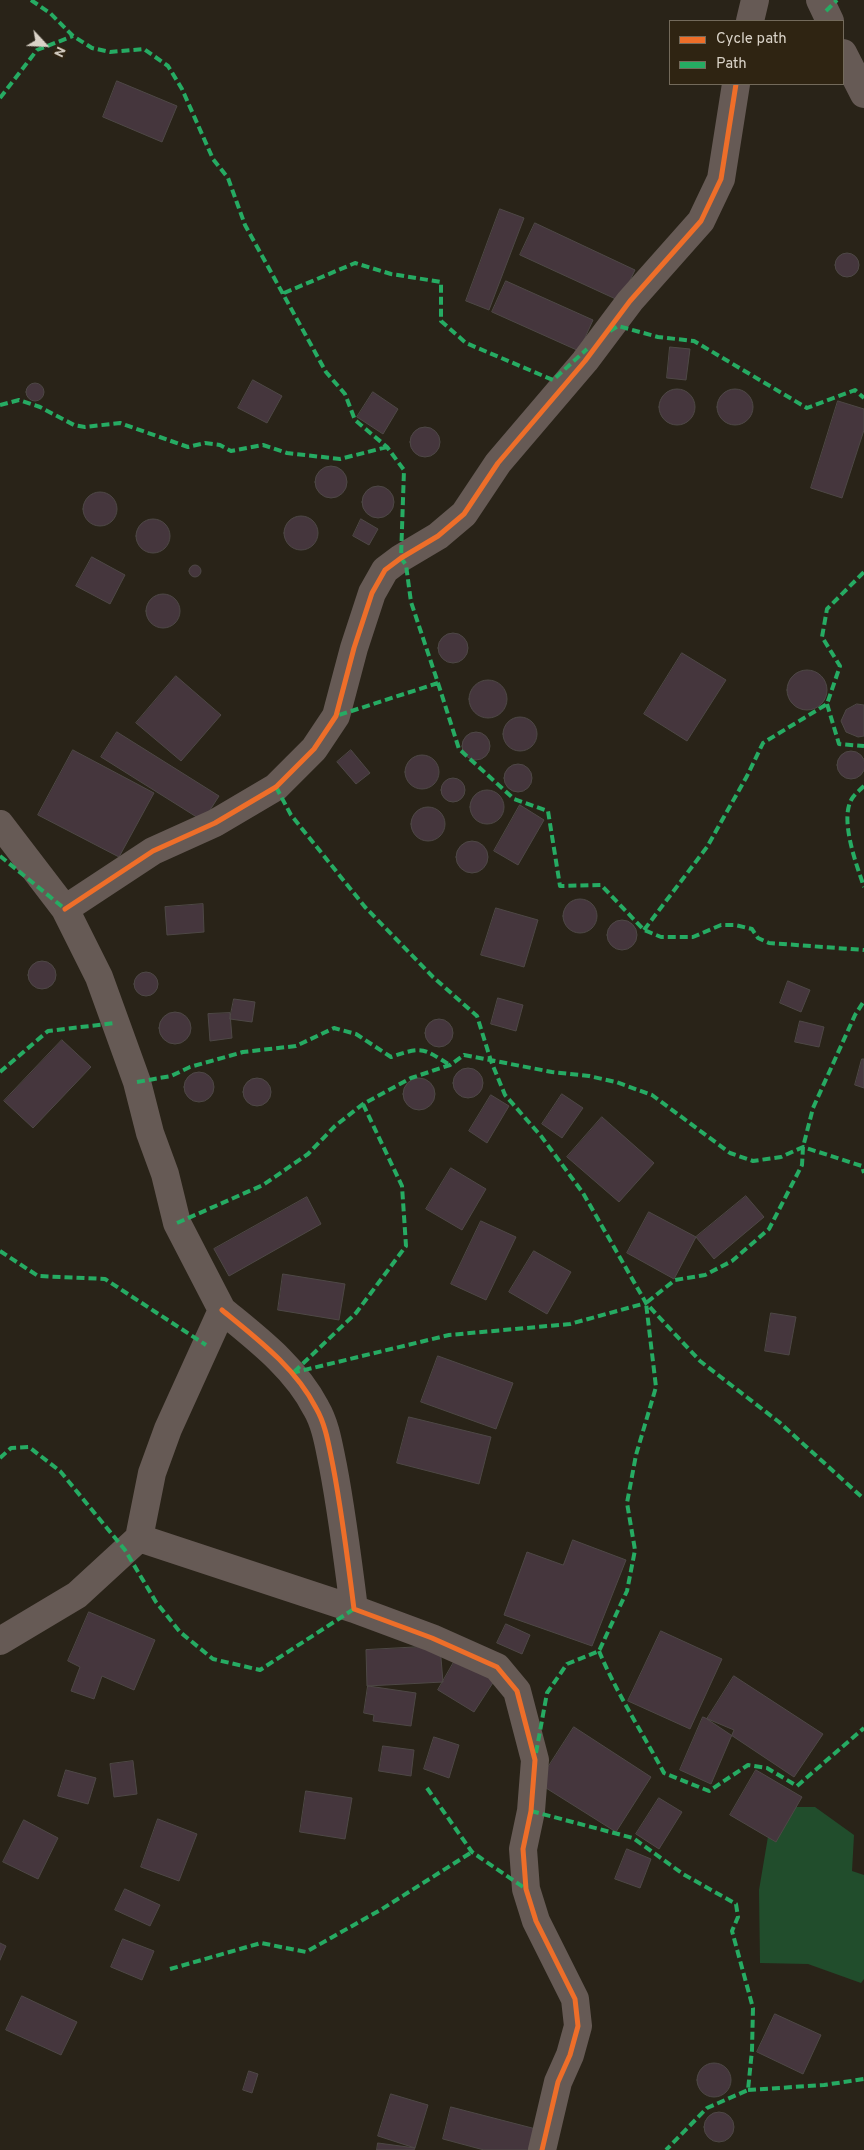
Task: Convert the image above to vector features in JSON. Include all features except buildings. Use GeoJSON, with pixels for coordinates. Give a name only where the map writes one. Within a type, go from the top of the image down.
{"type":"FeatureCollection","features":[{"type":"Feature","properties":{"kind":"street"},"geometry":{"type":"LineString","coordinates":[[750,20],[755,0]]}},
{"type":"Feature","properties":{"kind":"street"},"geometry":{"type":"LineString","coordinates":[[820,0],[830,20]]}},
{"type":"Feature","properties":{"kind":"street"},"geometry":{"type":"LineString","coordinates":[[844,55],[864,94]]}},
{"type":"Feature","properties":{"kind":"street"},"geometry":{"type":"LineString","coordinates":[[65,909],[104,886],[153,851],[215,823],[276,787],[314,749],[336,716],[354,648],[372,593],[386,570],[401,558],[438,536],[464,514],[498,463],[585,361],[630,300],[701,221],[720,179],[736,85]]}},
{"type":"Feature","properties":{"kind":"street"},"geometry":{"type":"LineString","coordinates":[[0,824],[65,909],[99,977],[137,1082],[150,1134],[165,1174],[177,1223],[222,1310],[279,1359],[292,1373],[317,1408],[328,1443],[341,1507],[354,1609]]}},
{"type":"Feature","properties":{"kind":"street"},"geometry":{"type":"LineString","coordinates":[[0,1641],[77,1595],[139,1538],[152,1473],[168,1429],[222,1310]]}},
{"type":"Feature","properties":{"kind":"street"},"geometry":{"type":"LineString","coordinates":[[139,1538],[354,1609],[432,1638],[497,1667],[517,1691],[535,1760],[531,1811],[523,1849],[526,1889],[536,1921],[575,1998],[578,2026],[570,2055],[558,2082],[542,2150]]}},
{"type":"Feature","properties":{"kind":"green space"},"geometry":{"type":"Polygon","coordinates":[[[773,1807],[815,1807],[854,1835],[852,1871],[864,1875],[864,1979],[861,1983],[808,1964],[760,1963],[759,1890],[773,1807]]]}},
{"type":"Feature","properties":{"kind":"marked path"},"geometry":{"type":"LineString","coordinates":[[31,0],[50,13],[73,36],[92,48],[110,52],[144,49],[168,66],[182,89],[213,159],[228,178],[245,225],[326,372],[345,394],[355,420],[387,447],[404,470],[401,558],[406,565],[411,602],[438,683],[336,716]]}},
{"type":"Feature","properties":{"kind":"marked path"},"geometry":{"type":"LineString","coordinates":[[826,11],[837,0]]}},
{"type":"Feature","properties":{"kind":"marked path"},"geometry":{"type":"LineString","coordinates":[[0,98],[37,50],[73,36]]}},
{"type":"Feature","properties":{"kind":"marked path"},"geometry":{"type":"LineString","coordinates":[[284,293],[355,263],[391,274],[441,282],[441,321],[466,343],[553,380],[587,349]]}},
{"type":"Feature","properties":{"kind":"marked path"},"geometry":{"type":"LineString","coordinates":[[610,331],[618,326],[658,337],[694,341],[807,408],[855,390],[864,398]]}},
{"type":"Feature","properties":{"kind":"marked path"},"geometry":{"type":"LineString","coordinates":[[0,405],[19,400],[40,407],[74,425],[85,427],[120,423],[188,447],[205,443],[220,445],[231,451],[263,445],[287,453],[340,459],[387,447]]}},
{"type":"Feature","properties":{"kind":"marked path"},"geometry":{"type":"LineString","coordinates":[[644,930],[707,847],[747,776],[763,743],[827,704],[840,666],[822,637],[827,609],[864,572]]}},
{"type":"Feature","properties":{"kind":"marked path"},"geometry":{"type":"LineString","coordinates":[[438,683],[459,749],[514,799],[548,811],[560,886],[601,885],[644,930],[661,937],[693,937],[721,925],[735,925],[752,929],[758,938],[769,943],[864,950]]}},
{"type":"Feature","properties":{"kind":"marked path"},"geometry":{"type":"LineString","coordinates":[[827,704],[839,744],[864,746]]}},
{"type":"Feature","properties":{"kind":"marked path"},"geometry":{"type":"LineString","coordinates":[[864,786],[853,797],[847,817],[850,842],[864,887]]}},
{"type":"Feature","properties":{"kind":"marked path"},"geometry":{"type":"LineString","coordinates":[[276,787],[291,815],[365,907],[433,977],[477,1016],[491,1061],[505,1095],[541,1136],[583,1193],[646,1303],[700,1361],[779,1422],[864,1499]]}},
{"type":"Feature","properties":{"kind":"marked path"},"geometry":{"type":"LineString","coordinates":[[0,856],[65,909]]}},
{"type":"Feature","properties":{"kind":"marked path"},"geometry":{"type":"LineString","coordinates":[[536,1753],[547,1693],[567,1664],[599,1651],[627,1591],[635,1550],[627,1503],[636,1455],[656,1387],[646,1303],[675,1280],[705,1275],[732,1261],[769,1229],[802,1165],[803,1147],[813,1108],[855,1015],[864,1001]]}},
{"type":"Feature","properties":{"kind":"marked path"},"geometry":{"type":"LineString","coordinates":[[0,1072],[48,1031],[115,1023]]}},
{"type":"Feature","properties":{"kind":"marked path"},"geometry":{"type":"LineString","coordinates":[[137,1082],[171,1076],[190,1067],[243,1052],[296,1046],[334,1028],[356,1034],[391,1057],[410,1051],[422,1050],[450,1065]]}},
{"type":"Feature","properties":{"kind":"marked path"},"geometry":{"type":"LineString","coordinates":[[177,1223],[263,1185],[308,1154],[335,1126],[363,1104],[411,1078],[450,1065],[464,1055],[552,1072],[589,1076],[616,1082],[652,1095],[730,1153],[753,1161],[781,1157],[803,1147],[862,1166],[864,1173]]}},
{"type":"Feature","properties":{"kind":"marked path"},"geometry":{"type":"LineString","coordinates":[[294,1372],[356,1313],[406,1246],[402,1186],[363,1104]]}},
{"type":"Feature","properties":{"kind":"marked path"},"geometry":{"type":"LineString","coordinates":[[0,1251],[38,1276],[105,1279],[206,1345]]}},
{"type":"Feature","properties":{"kind":"marked path"},"geometry":{"type":"LineString","coordinates":[[292,1373],[449,1335],[570,1324],[646,1303]]}},
{"type":"Feature","properties":{"kind":"marked path"},"geometry":{"type":"LineString","coordinates":[[0,1458],[11,1448],[29,1447],[60,1471],[125,1550],[156,1602],[180,1632],[213,1659],[260,1670],[354,1609]]}},
{"type":"Feature","properties":{"kind":"marked path"},"geometry":{"type":"LineString","coordinates":[[599,1651],[622,1698],[664,1773],[709,1791],[748,1765],[767,1768],[797,1786],[864,1728]]}},
{"type":"Feature","properties":{"kind":"marked path"},"geometry":{"type":"LineString","coordinates":[[427,1788],[472,1852],[526,1889]]}},
{"type":"Feature","properties":{"kind":"marked path"},"geometry":{"type":"LineString","coordinates":[[531,1811],[633,1838],[683,1874],[736,1904],[738,1917],[732,1931],[753,2008],[752,2050],[748,2090],[707,2108],[666,2150]]}},
{"type":"Feature","properties":{"kind":"marked path"},"geometry":{"type":"LineString","coordinates":[[170,1969],[261,1943],[306,1952],[382,1909],[472,1852]]}},
{"type":"Feature","properties":{"kind":"marked path"},"geometry":{"type":"LineString","coordinates":[[748,2090],[824,2085],[864,2079]]}},
{"type":"Feature","properties":{"kind":"cycle path"},"geometry":{"type":"LineString","coordinates":[[65,909],[153,851],[215,823],[276,787],[314,749],[336,716],[354,648],[372,593],[385,570],[438,536],[464,514],[498,463],[585,361],[630,301],[701,221],[721,179],[736,85]]}},
{"type":"Feature","properties":{"kind":"cycle path"},"geometry":{"type":"LineString","coordinates":[[222,1310],[286,1366],[307,1393],[319,1415],[327,1436],[336,1484],[354,1609],[432,1638],[497,1667],[517,1691],[535,1760],[531,1811],[523,1849],[526,1889],[536,1921],[575,1999],[578,2026],[570,2055],[558,2082],[542,2150]]}}]}
